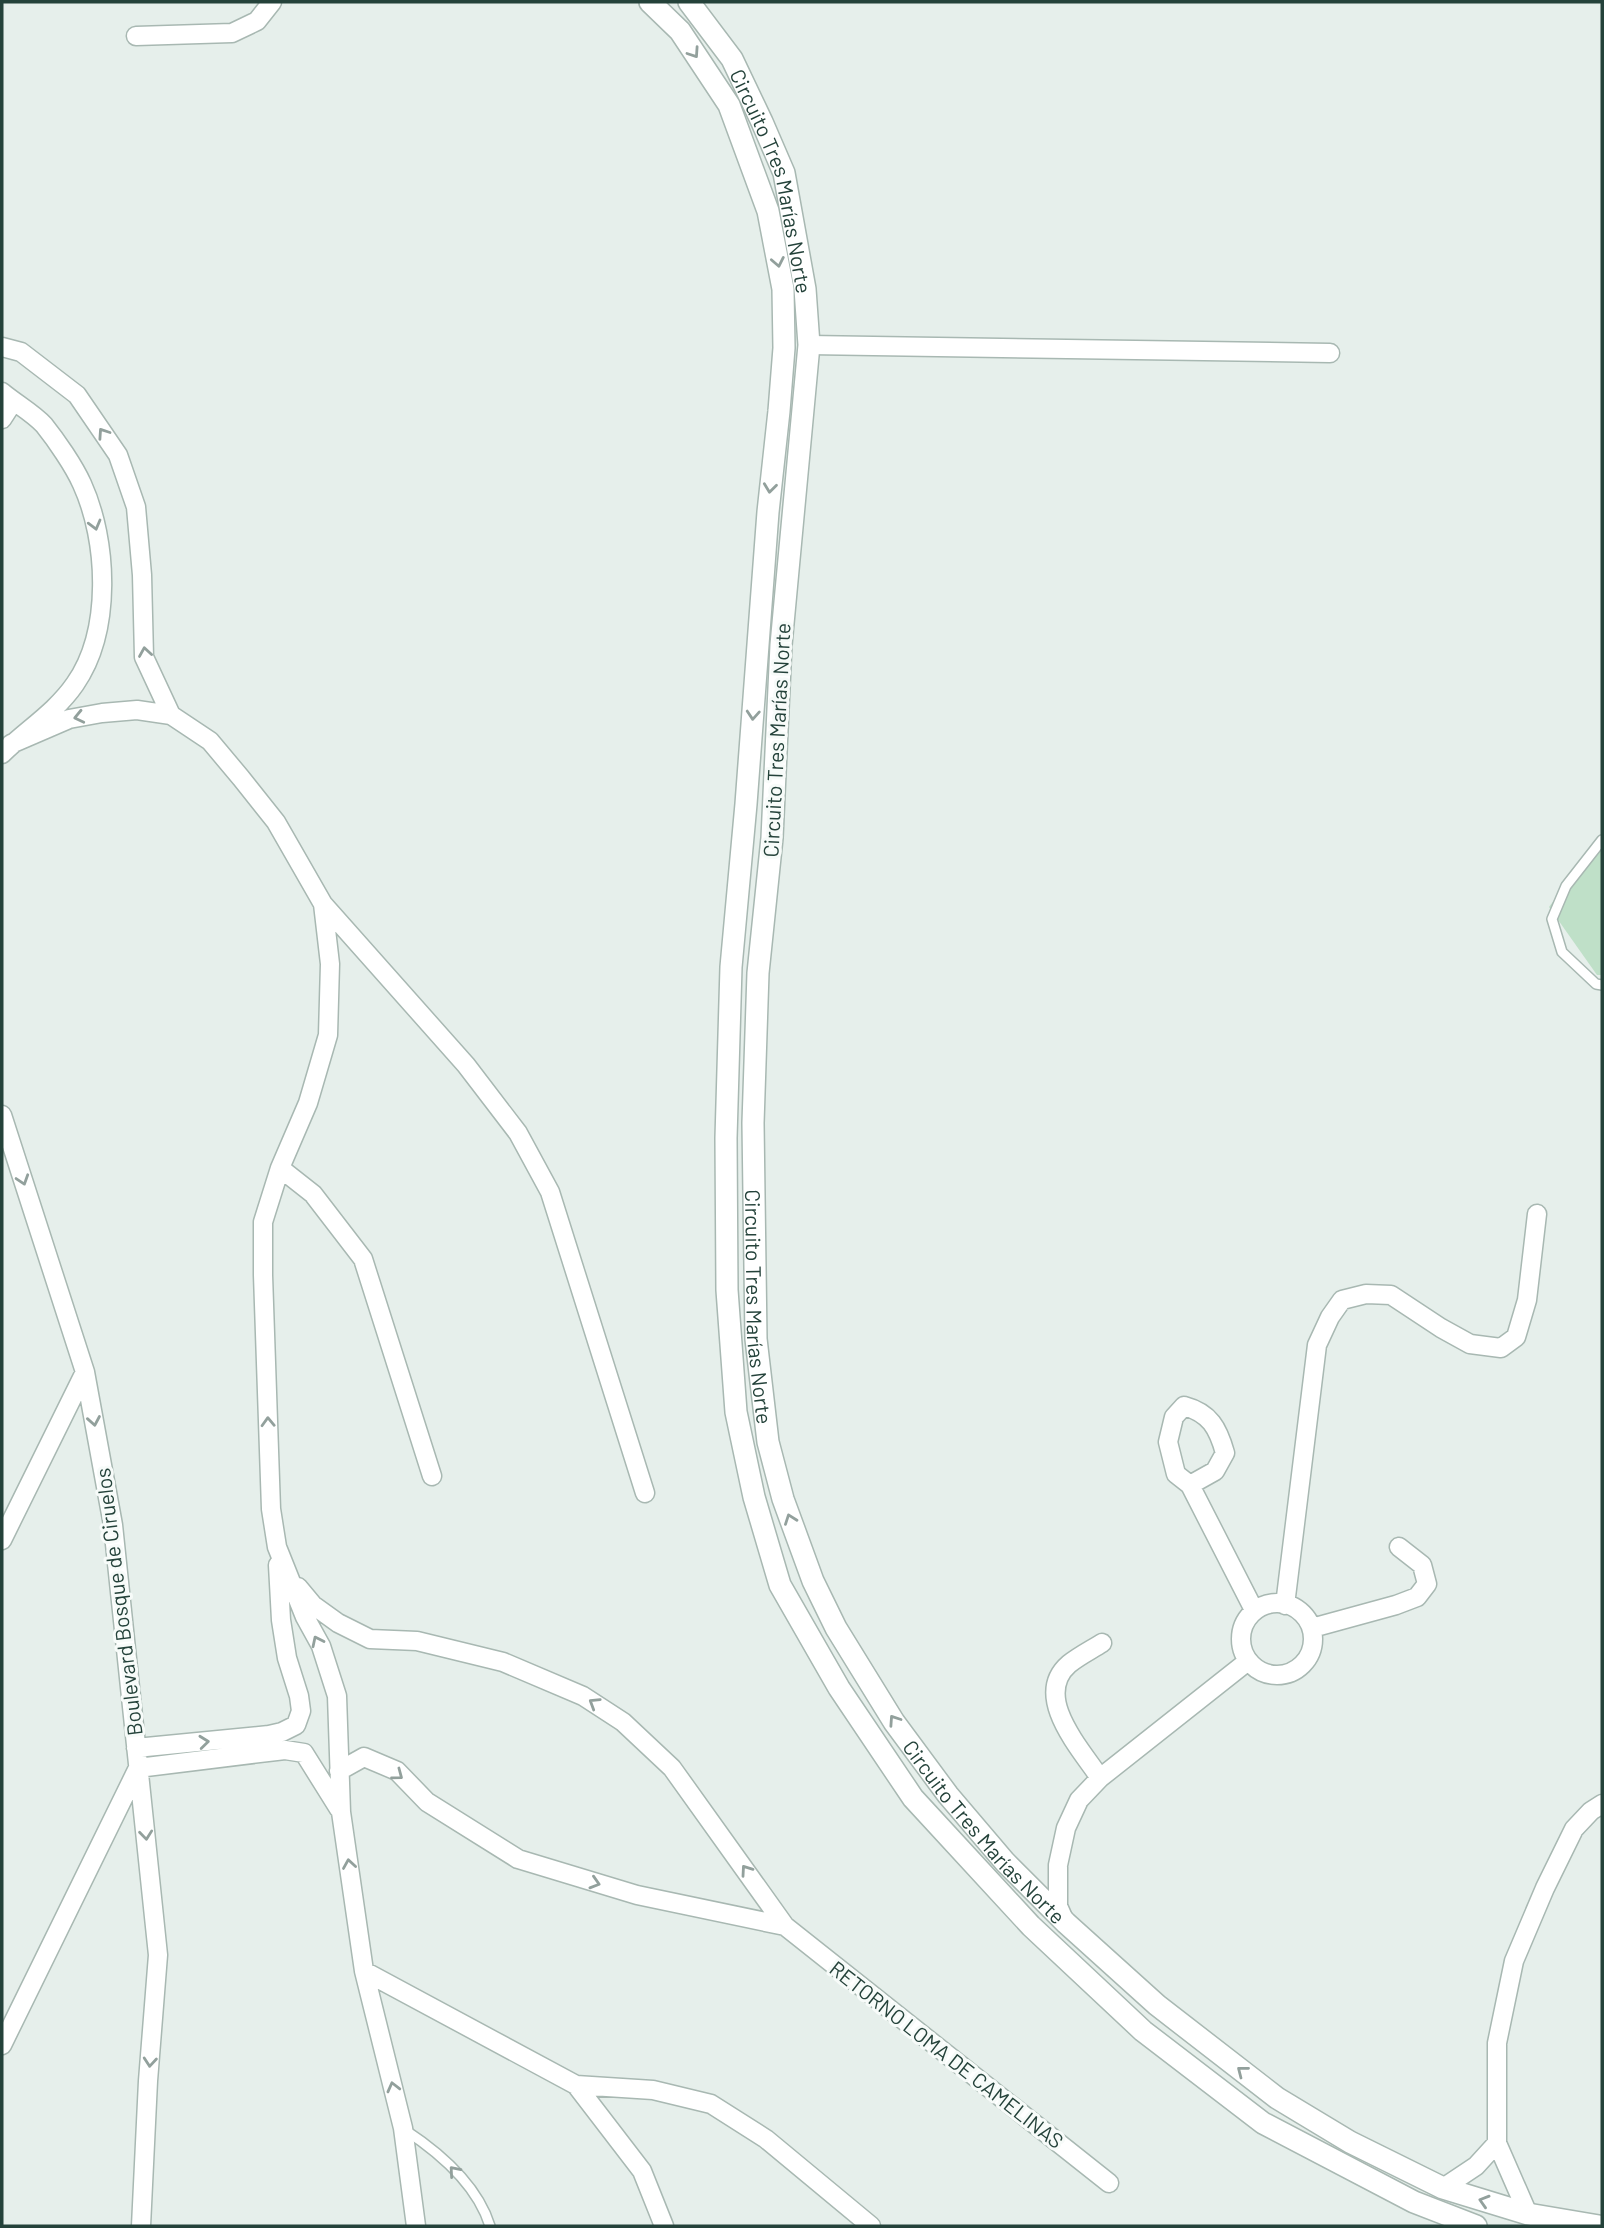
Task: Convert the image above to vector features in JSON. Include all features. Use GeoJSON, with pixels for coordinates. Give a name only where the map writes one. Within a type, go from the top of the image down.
{"type":"FeatureCollection","features":[{"type":"Feature","properties":{"kind":"street"},"geometry":{"type":"LineString","coordinates":[[136,36],[232,33],[257,21],[272,2]]}},
{"type":"Feature","properties":{"kind":"street","name":"Circuito Tres Marías Norte"},"geometry":{"type":"LineString","coordinates":[[650,2],[680,31],[729,105],[768,211],[783,289],[784,348],[731,967],[726,1138],[727,1290],[736,1412],[754,1497],[780,1585],[839,1688],[913,1798],[1031,1926],[1143,2031],[1263,2123],[1414,2202],[1476,2226]]}},
{"type":"Feature","properties":{"kind":"street","name":"Circuito Tres Marías Norte"},"geometry":{"type":"LineString","coordinates":[[689,2],[732,60],[784,173],[805,289],[809,345],[781,645],[772,838],[758,972],[753,1123],[756,1339],[768,1442],[783,1499],[813,1581],[836,1628],[894,1722],[948,1795],[1004,1862],[1157,2006],[1277,2098],[1350,2142],[1443,2188],[1528,2214],[1599,2226]]}},
{"type":"Feature","properties":{"kind":"street"},"geometry":{"type":"LineString","coordinates":[[757,177],[784,173]]}},
{"type":"Feature","properties":{"kind":"street"},"geometry":{"type":"LineString","coordinates":[[809,345],[1331,353]]}},
{"type":"Feature","properties":{"kind":"street"},"geometry":{"type":"LineString","coordinates":[[2,347],[21,352],[77,395],[118,455],[136,508],[142,575],[144,657],[171,715]]}},
{"type":"Feature","properties":{"kind":"street"},"geometry":{"type":"LineString","coordinates":[[2,419],[8,397],[43,424],[82,483],[96,526],[102,562],[100,611],[92,653],[75,684],[50,713],[7,749]]}},
{"type":"Feature","properties":{"kind":"street"},"geometry":{"type":"LineString","coordinates":[[7,749],[69,719],[136,710],[171,715],[210,741],[276,822],[323,904],[466,1065],[518,1133],[550,1192],[645,1493]]}},
{"type":"Feature","properties":{"kind":"street"},"geometry":{"type":"LineString","coordinates":[[136,1748],[269,1735],[296,1725],[301,1711],[287,1658],[281,1620],[277,1547],[271,1509],[263,1235],[264,1222],[280,1168],[308,1103],[328,1035],[331,964],[323,904]]}},
{"type":"Feature","properties":{"kind":"street"},"geometry":{"type":"LineString","coordinates":[[731,967],[758,972]]}},
{"type":"Feature","properties":{"kind":"street","name":"Boulevard Bosque de Ciruelos"},"geometry":{"type":"LineString","coordinates":[[2,1115],[85,1372],[113,1525],[158,1955],[141,2226]]}},
{"type":"Feature","properties":{"kind":"street"},"geometry":{"type":"LineString","coordinates":[[280,1168],[313,1194],[363,1259],[432,1476]]}},
{"type":"Feature","properties":{"kind":"street"},"geometry":{"type":"LineString","coordinates":[[1285,1605],[1317,1345],[1330,1317],[1342,1300],[1366,1294],[1391,1295],[1469,1344],[1501,1348],[1516,1337],[1527,1300],[1537,1214]]}},
{"type":"Feature","properties":{"kind":"street"},"geometry":{"type":"LineString","coordinates":[[2,1540],[85,1372]]}},
{"type":"Feature","properties":{"kind":"street"},"geometry":{"type":"LineString","coordinates":[[1190,1485],[1254,1610]]}},
{"type":"Feature","properties":{"kind":"street"},"geometry":{"type":"LineString","coordinates":[[277,1547],[305,1617],[321,1646],[337,1696],[341,1812],[364,1971],[403,2129],[416,2226]]}},
{"type":"Feature","properties":{"kind":"street"},"geometry":{"type":"LineString","coordinates":[[1312,1628],[1417,1597],[1427,1584],[1422,1564],[1399,1547]]}},
{"type":"Feature","properties":{"kind":"street"},"geometry":{"type":"LineString","coordinates":[[287,1574],[313,1605],[338,1623],[370,1639],[417,1641],[503,1662],[583,1696],[623,1722],[672,1768],[785,1926]]}},
{"type":"Feature","properties":{"kind":"street"},"geometry":{"type":"LineString","coordinates":[[1276,1603],[1285,1605],[1303,1613],[1312,1628],[1313,1640],[1309,1655],[1296,1670],[1271,1674],[1261,1671],[1248,1661],[1241,1642],[1244,1624],[1254,1610],[1276,1603]]}},
{"type":"Feature","properties":{"kind":"street"},"geometry":{"type":"LineString","coordinates":[[1100,1778],[1062,1721],[1054,1699],[1056,1683],[1068,1665],[1101,1643]]}},
{"type":"Feature","properties":{"kind":"street"},"geometry":{"type":"LineString","coordinates":[[1066,1923],[1058,1906],[1058,1865],[1066,1828],[1079,1800],[1100,1778],[1248,1661]]}},
{"type":"Feature","properties":{"kind":"street"},"geometry":{"type":"LineString","coordinates":[[2,2045],[138,1768],[285,1751],[304,1753],[341,1812]]}},
{"type":"Feature","properties":{"kind":"street"},"geometry":{"type":"LineString","coordinates":[[339,1771],[364,1757],[397,1771],[428,1802],[518,1859],[637,1895],[785,1926]]}},
{"type":"Feature","properties":{"kind":"street"},"geometry":{"type":"LineString","coordinates":[[1528,2214],[1497,2143],[1497,2043],[1514,1961],[1545,1888],[1574,1829],[1591,1811],[1602,1804]]}},
{"type":"Feature","properties":{"kind":"street","name":"RETORNO LOMA DE CAMELINAS"},"geometry":{"type":"LineString","coordinates":[[785,1926],[1109,2183]]}},
{"type":"Feature","properties":{"kind":"street"},"geometry":{"type":"LineString","coordinates":[[364,1971],[576,2085],[642,2171],[664,2226]]}},
{"type":"Feature","properties":{"kind":"street"},"geometry":{"type":"LineString","coordinates":[[576,2085],[653,2090],[711,2104],[766,2139],[871,2226]]}},
{"type":"Feature","properties":{"kind":"street"},"geometry":{"type":"LineString","coordinates":[[1263,2123],[1277,2098]]}},
{"type":"Feature","properties":{"kind":"street"},"geometry":{"type":"LineString","coordinates":[[1443,2188],[1476,2166],[1497,2143]]}},
{"type":"Feature","properties":{"kind":"lane"},"geometry":{"type":"LineString","coordinates":[[1602,840],[1566,886],[1552,919],[1562,952],[1596,984],[1602,985]]}},
{"type":"Feature","properties":{"kind":"lane"},"geometry":{"type":"LineString","coordinates":[[403,2129],[439,2153],[472,2190],[490,2226]]}},
{"type":"Feature","properties":{"kind":"green space"},"geometry":{"type":"Polygon","coordinates":[[[1602,836],[1602,975],[1597,975],[1549,907],[1602,836]]]}}]}
